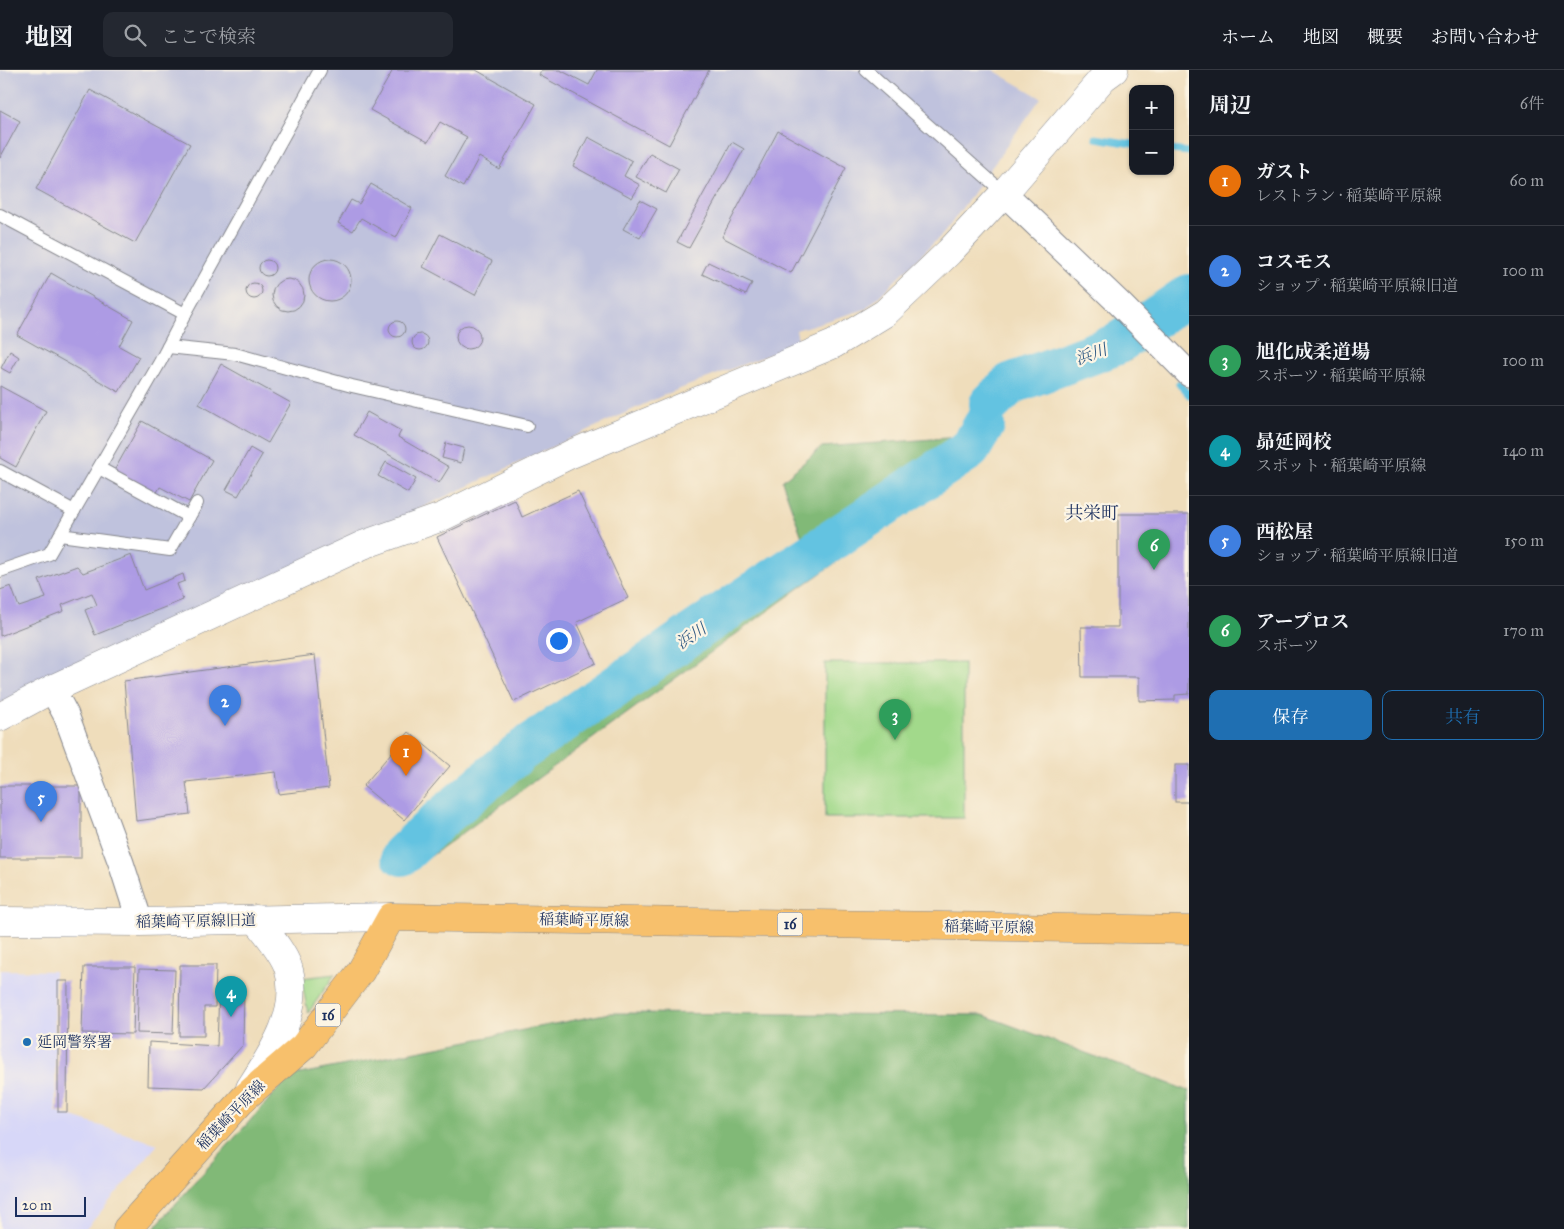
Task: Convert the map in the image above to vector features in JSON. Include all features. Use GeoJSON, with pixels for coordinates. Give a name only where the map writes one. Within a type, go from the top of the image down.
{"type":"FeatureCollection","features":[{"type":"Feature","properties":{"kind":"main road","name":"稲葉崎平原線"},"geometry":{"type":"LineString","coordinates":[[127,1229],[245,1097],[304,1046],[361,971],[391,917],[1189,930]]}},
{"type":"Feature","properties":{"kind":"street"},"geometry":{"type":"LineString","coordinates":[[0,717],[52,689],[363,546],[442,517],[571,454],[834,344],[885,314],[949,252],[1004,193],[1103,78],[1114,70]]}},
{"type":"Feature","properties":{"kind":"street"},"geometry":{"type":"LineString","coordinates":[[1004,193],[1120,304],[1189,374]]}},
{"type":"Feature","properties":{"kind":"street"},"geometry":{"type":"LineString","coordinates":[[52,689],[73,734],[121,862],[140,922]]}},
{"type":"Feature","properties":{"kind":"street","name":"稲葉崎平原線旧道"},"geometry":{"type":"LineString","coordinates":[[0,922],[140,922],[391,917]]}},
{"type":"Feature","properties":{"kind":"street"},"geometry":{"type":"LineString","coordinates":[[245,1097],[270,1057],[286,1025],[291,992],[288,968],[275,944],[256,920]]}},
{"type":"Feature","properties":{"kind":"lane"},"geometry":{"type":"LineString","coordinates":[[0,571],[49,554],[168,348],[320,70]]}},
{"type":"Feature","properties":{"kind":"lane"},"geometry":{"type":"LineString","coordinates":[[866,70],[1004,193]]}},
{"type":"Feature","properties":{"kind":"lane"},"geometry":{"type":"LineString","coordinates":[[0,215],[185,314]]}},
{"type":"Feature","properties":{"kind":"lane"},"geometry":{"type":"LineString","coordinates":[[168,348],[235,354],[352,386],[527,426]]}},
{"type":"Feature","properties":{"kind":"lane"},"geometry":{"type":"LineString","coordinates":[[99,468],[189,517]]}},
{"type":"Feature","properties":{"kind":"lane"},"geometry":{"type":"LineString","coordinates":[[0,471],[74,512]]}},
{"type":"Feature","properties":{"kind":"lane"},"geometry":{"type":"LineString","coordinates":[[60,535],[170,550],[197,503]]}},
{"type":"Feature","properties":{"kind":"shaded area"},"geometry":{"type":"Polygon","coordinates":[[[0,70],[993,70],[1041,98],[945,232],[866,309],[796,330],[799,343],[664,395],[0,704],[0,70]]]}},
{"type":"Feature","properties":{"kind":"shaded area","name":"延岡警察署"},"geometry":{"type":"Polygon","coordinates":[[[0,970],[54,971],[56,1112],[158,1144],[86,1229],[0,1229],[0,970]]]}},
{"type":"Feature","properties":{"kind":"green space"},"geometry":{"type":"Polygon","coordinates":[[[1111,324],[1131,360],[1046,392],[1036,386],[1003,409],[981,408],[994,385],[1111,324]]]}},
{"type":"Feature","properties":{"kind":"green space"},"geometry":{"type":"Polygon","coordinates":[[[988,435],[984,459],[798,589],[427,859],[410,855],[477,782],[802,537],[782,481],[822,447],[988,435]]]}},
{"type":"Feature","properties":{"kind":"green space"},"geometry":{"type":"Polygon","coordinates":[[[825,663],[964,663],[964,818],[825,818],[825,663]]]}},
{"type":"Feature","properties":{"kind":"green space"},"geometry":{"type":"Polygon","coordinates":[[[335,974],[308,1013],[301,978],[335,974]]]}},
{"type":"Feature","properties":{"kind":"green space"},"geometry":{"type":"Polygon","coordinates":[[[610,1013],[983,1015],[1189,1091],[1189,1229],[153,1229],[290,1076],[610,1013]]]}},
{"type":"Feature","properties":{"kind":"water"},"geometry":{"type":"Polygon","coordinates":[[[1189,277],[1189,297],[1162,314],[1153,303],[1189,277]]]}},
{"type":"Feature","properties":{"kind":"building"},"geometry":{"type":"Polygon","coordinates":[[[393,70],[476,70],[536,104],[499,169],[479,157],[463,187],[445,176],[467,137],[440,122],[428,142],[370,110],[393,70]]]}},
{"type":"Feature","properties":{"kind":"building"},"geometry":{"type":"Polygon","coordinates":[[[542,70],[560,70],[589,85],[597,70],[709,70],[669,145],[539,75],[542,70]]]}},
{"type":"Feature","properties":{"kind":"building"},"geometry":{"type":"Polygon","coordinates":[[[90,90],[190,144],[135,243],[36,189],[90,90]]]}},
{"type":"Feature","properties":{"kind":"building"},"geometry":{"type":"Polygon","coordinates":[[[0,110],[20,121],[0,158],[0,110]]]}},
{"type":"Feature","properties":{"kind":"building"},"geometry":{"type":"Polygon","coordinates":[[[778,131],[846,168],[791,273],[722,237],[778,131]]]}},
{"type":"Feature","properties":{"kind":"building"},"geometry":{"type":"Polygon","coordinates":[[[588,137],[632,161],[624,176],[640,185],[632,198],[573,166],[588,137]]]}},
{"type":"Feature","properties":{"kind":"building"},"geometry":{"type":"Polygon","coordinates":[[[732,142],[744,149],[689,248],[677,242],[732,142]]]}},
{"type":"Feature","properties":{"kind":"building"},"geometry":{"type":"Polygon","coordinates":[[[650,153],[679,169],[666,193],[636,177],[650,153]]]}},
{"type":"Feature","properties":{"kind":"building"},"geometry":{"type":"Polygon","coordinates":[[[371,184],[412,208],[396,238],[361,218],[353,231],[338,223],[351,200],[359,204],[371,184]]]}},
{"type":"Feature","properties":{"kind":"building"},"geometry":{"type":"Polygon","coordinates":[[[640,200],[657,209],[640,238],[623,229],[640,200]]]}},
{"type":"Feature","properties":{"kind":"building"},"geometry":{"type":"Polygon","coordinates":[[[440,234],[492,261],[475,295],[423,267],[440,234]]]}},
{"type":"Feature","properties":{"kind":"building"},"geometry":{"type":"Polygon","coordinates":[[[330,259],[345,265],[351,280],[345,295],[330,301],[315,295],[309,280],[315,265],[330,259]]]}},
{"type":"Feature","properties":{"kind":"building"},"geometry":{"type":"Polygon","coordinates":[[[264,260],[270,260],[275,265],[273,274],[264,276],[259,271],[259,265],[264,260]]]}},
{"type":"Feature","properties":{"kind":"building"},"geometry":{"type":"Polygon","coordinates":[[[708,262],[752,283],[746,295],[702,274],[708,262]]]}},
{"type":"Feature","properties":{"kind":"building"},"geometry":{"type":"Polygon","coordinates":[[[51,273],[133,320],[119,346],[139,357],[119,392],[17,335],[51,273]]]}},
{"type":"Feature","properties":{"kind":"building"},"geometry":{"type":"Polygon","coordinates":[[[288,279],[294,280],[299,284],[303,289],[303,301],[299,306],[294,310],[288,311],[282,310],[277,306],[273,301],[272,295],[273,289],[277,284],[282,280],[288,279]]]}},
{"type":"Feature","properties":{"kind":"building"},"geometry":{"type":"Polygon","coordinates":[[[251,283],[257,283],[262,288],[260,297],[251,299],[246,294],[246,288],[251,283]]]}},
{"type":"Feature","properties":{"kind":"building"},"geometry":{"type":"Polygon","coordinates":[[[394,321],[400,321],[405,326],[403,335],[394,337],[389,332],[389,326],[394,321]]]}},
{"type":"Feature","properties":{"kind":"building"},"geometry":{"type":"Polygon","coordinates":[[[468,325],[477,328],[480,337],[477,346],[468,349],[459,346],[456,337],[459,328],[468,325]]]}},
{"type":"Feature","properties":{"kind":"building"},"geometry":{"type":"Polygon","coordinates":[[[417,334],[423,334],[428,339],[426,348],[417,350],[412,345],[412,339],[417,334]]]}},
{"type":"Feature","properties":{"kind":"building"},"geometry":{"type":"Polygon","coordinates":[[[10,351],[19,357],[10,373],[1,368],[10,351]]]}},
{"type":"Feature","properties":{"kind":"building"},"geometry":{"type":"Polygon","coordinates":[[[221,364],[291,403],[268,443],[199,404],[221,364]]]}},
{"type":"Feature","properties":{"kind":"building"},"geometry":{"type":"Polygon","coordinates":[[[0,386],[46,411],[16,467],[0,458],[0,386]]]}},
{"type":"Feature","properties":{"kind":"building"},"geometry":{"type":"Polygon","coordinates":[[[367,412],[401,431],[398,437],[449,467],[439,483],[354,435],[367,412]]]}},
{"type":"Feature","properties":{"kind":"building"},"geometry":{"type":"Polygon","coordinates":[[[142,421],[212,460],[189,502],[160,487],[156,494],[114,471],[142,421]]]}},
{"type":"Feature","properties":{"kind":"building"},"geometry":{"type":"Polygon","coordinates":[[[446,443],[464,448],[461,463],[442,458],[446,443]]]}},
{"type":"Feature","properties":{"kind":"building"},"geometry":{"type":"Polygon","coordinates":[[[250,448],[262,455],[238,496],[226,490],[250,448]]]}},
{"type":"Feature","properties":{"kind":"building"},"geometry":{"type":"Polygon","coordinates":[[[386,462],[416,479],[408,493],[378,476],[386,462]]]}},
{"type":"Feature","properties":{"kind":"building"},"geometry":{"type":"Polygon","coordinates":[[[578,491],[628,598],[577,622],[596,663],[514,702],[437,537],[515,500],[522,517],[578,491]]]}},
{"type":"Feature","properties":{"kind":"building"},"geometry":{"type":"Polygon","coordinates":[[[1118,514],[1189,514],[1189,694],[1175,695],[1175,700],[1139,701],[1139,677],[1082,677],[1081,627],[1118,627],[1118,514]]]}},
{"type":"Feature","properties":{"kind":"building"},"geometry":{"type":"Polygon","coordinates":[[[131,555],[144,590],[183,574],[185,581],[177,584],[183,600],[95,635],[85,610],[97,605],[92,593],[62,605],[64,611],[0,636],[0,590],[11,586],[19,607],[46,598],[39,580],[77,566],[83,573],[131,555]]]}},
{"type":"Feature","properties":{"kind":"building"},"geometry":{"type":"Polygon","coordinates":[[[315,655],[329,788],[279,794],[276,772],[186,782],[190,814],[136,821],[124,681],[315,655]]]}},
{"type":"Feature","properties":{"kind":"building"},"geometry":{"type":"Polygon","coordinates":[[[409,732],[450,766],[404,820],[363,786],[409,732]]]}},
{"type":"Feature","properties":{"kind":"building"},"geometry":{"type":"Polygon","coordinates":[[[1175,765],[1189,765],[1189,802],[1175,802],[1175,765]]]}},
{"type":"Feature","properties":{"kind":"building"},"geometry":{"type":"Polygon","coordinates":[[[0,786],[81,786],[81,858],[0,858],[0,786]]]}},
{"type":"Feature","properties":{"kind":"building"},"geometry":{"type":"Polygon","coordinates":[[[180,965],[216,965],[215,1007],[204,1007],[204,1036],[179,1036],[180,965]]]}},
{"type":"Feature","properties":{"kind":"building"},"geometry":{"type":"Polygon","coordinates":[[[84,967],[135,967],[133,1034],[82,1033],[84,967]]]}},
{"type":"Feature","properties":{"kind":"building"},"geometry":{"type":"Polygon","coordinates":[[[139,969],[175,970],[173,1034],[137,1033],[139,969]]]}},
{"type":"Feature","properties":{"kind":"building"},"geometry":{"type":"Polygon","coordinates":[[[58,981],[68,981],[67,1112],[58,1112],[58,981]]]}},
{"type":"Feature","properties":{"kind":"building"},"geometry":{"type":"Polygon","coordinates":[[[219,990],[244,992],[243,1045],[204,1088],[148,1086],[149,1042],[217,1046],[219,990]]]}},
{"type":"Feature","properties":{"kind":"waterway"},"geometry":{"type":"LineString","coordinates":[[1096,138],[1129,143]]}},
{"type":"Feature","properties":{"kind":"waterway"},"geometry":{"type":"LineString","coordinates":[[1174,150],[1189,152]]}},
{"type":"Feature","properties":{"kind":"waterway","name":"浜川"},"geometry":{"type":"LineString","coordinates":[[990,404],[1010,384],[1115,345],[1189,295]]}},
{"type":"Feature","properties":{"kind":"waterway"},"geometry":{"type":"LineString","coordinates":[[1131,334],[1145,348]]}},
{"type":"Feature","properties":{"kind":"waterway"},"geometry":{"type":"LineString","coordinates":[[1179,384],[1189,395]]}},
{"type":"Feature","properties":{"kind":"waterway","name":"浜川"},"geometry":{"type":"LineString","coordinates":[[402,855],[439,820],[521,751],[709,622],[970,449],[984,425]]}},
{"type":"Feature","properties":{"kind":"place","name":"アープロス"},"geometry":{"type":"Point","coordinates":[1154,570]}},
{"type":"Feature","properties":{"kind":"place","name":"コスモス"},"geometry":{"type":"Point","coordinates":[225,726]}},
{"type":"Feature","properties":{"kind":"place","name":"旭化成柔道場"},"geometry":{"type":"Point","coordinates":[895,740]}},
{"type":"Feature","properties":{"kind":"place","name":"ガスト"},"geometry":{"type":"Point","coordinates":[406,776]}},
{"type":"Feature","properties":{"kind":"place","name":"西松屋"},"geometry":{"type":"Point","coordinates":[41,822]}},
{"type":"Feature","properties":{"kind":"place","name":"昴延岡校"},"geometry":{"type":"Point","coordinates":[231,1017]}},
{"type":"Feature","properties":{"kind":"place","name":"延岡警察署"},"geometry":{"type":"Point","coordinates":[27,1042]}},
{"type":"Feature","properties":{"kind":"district","name":"共栄町"},"geometry":{"type":"Point","coordinates":[1092,513]}}]}
